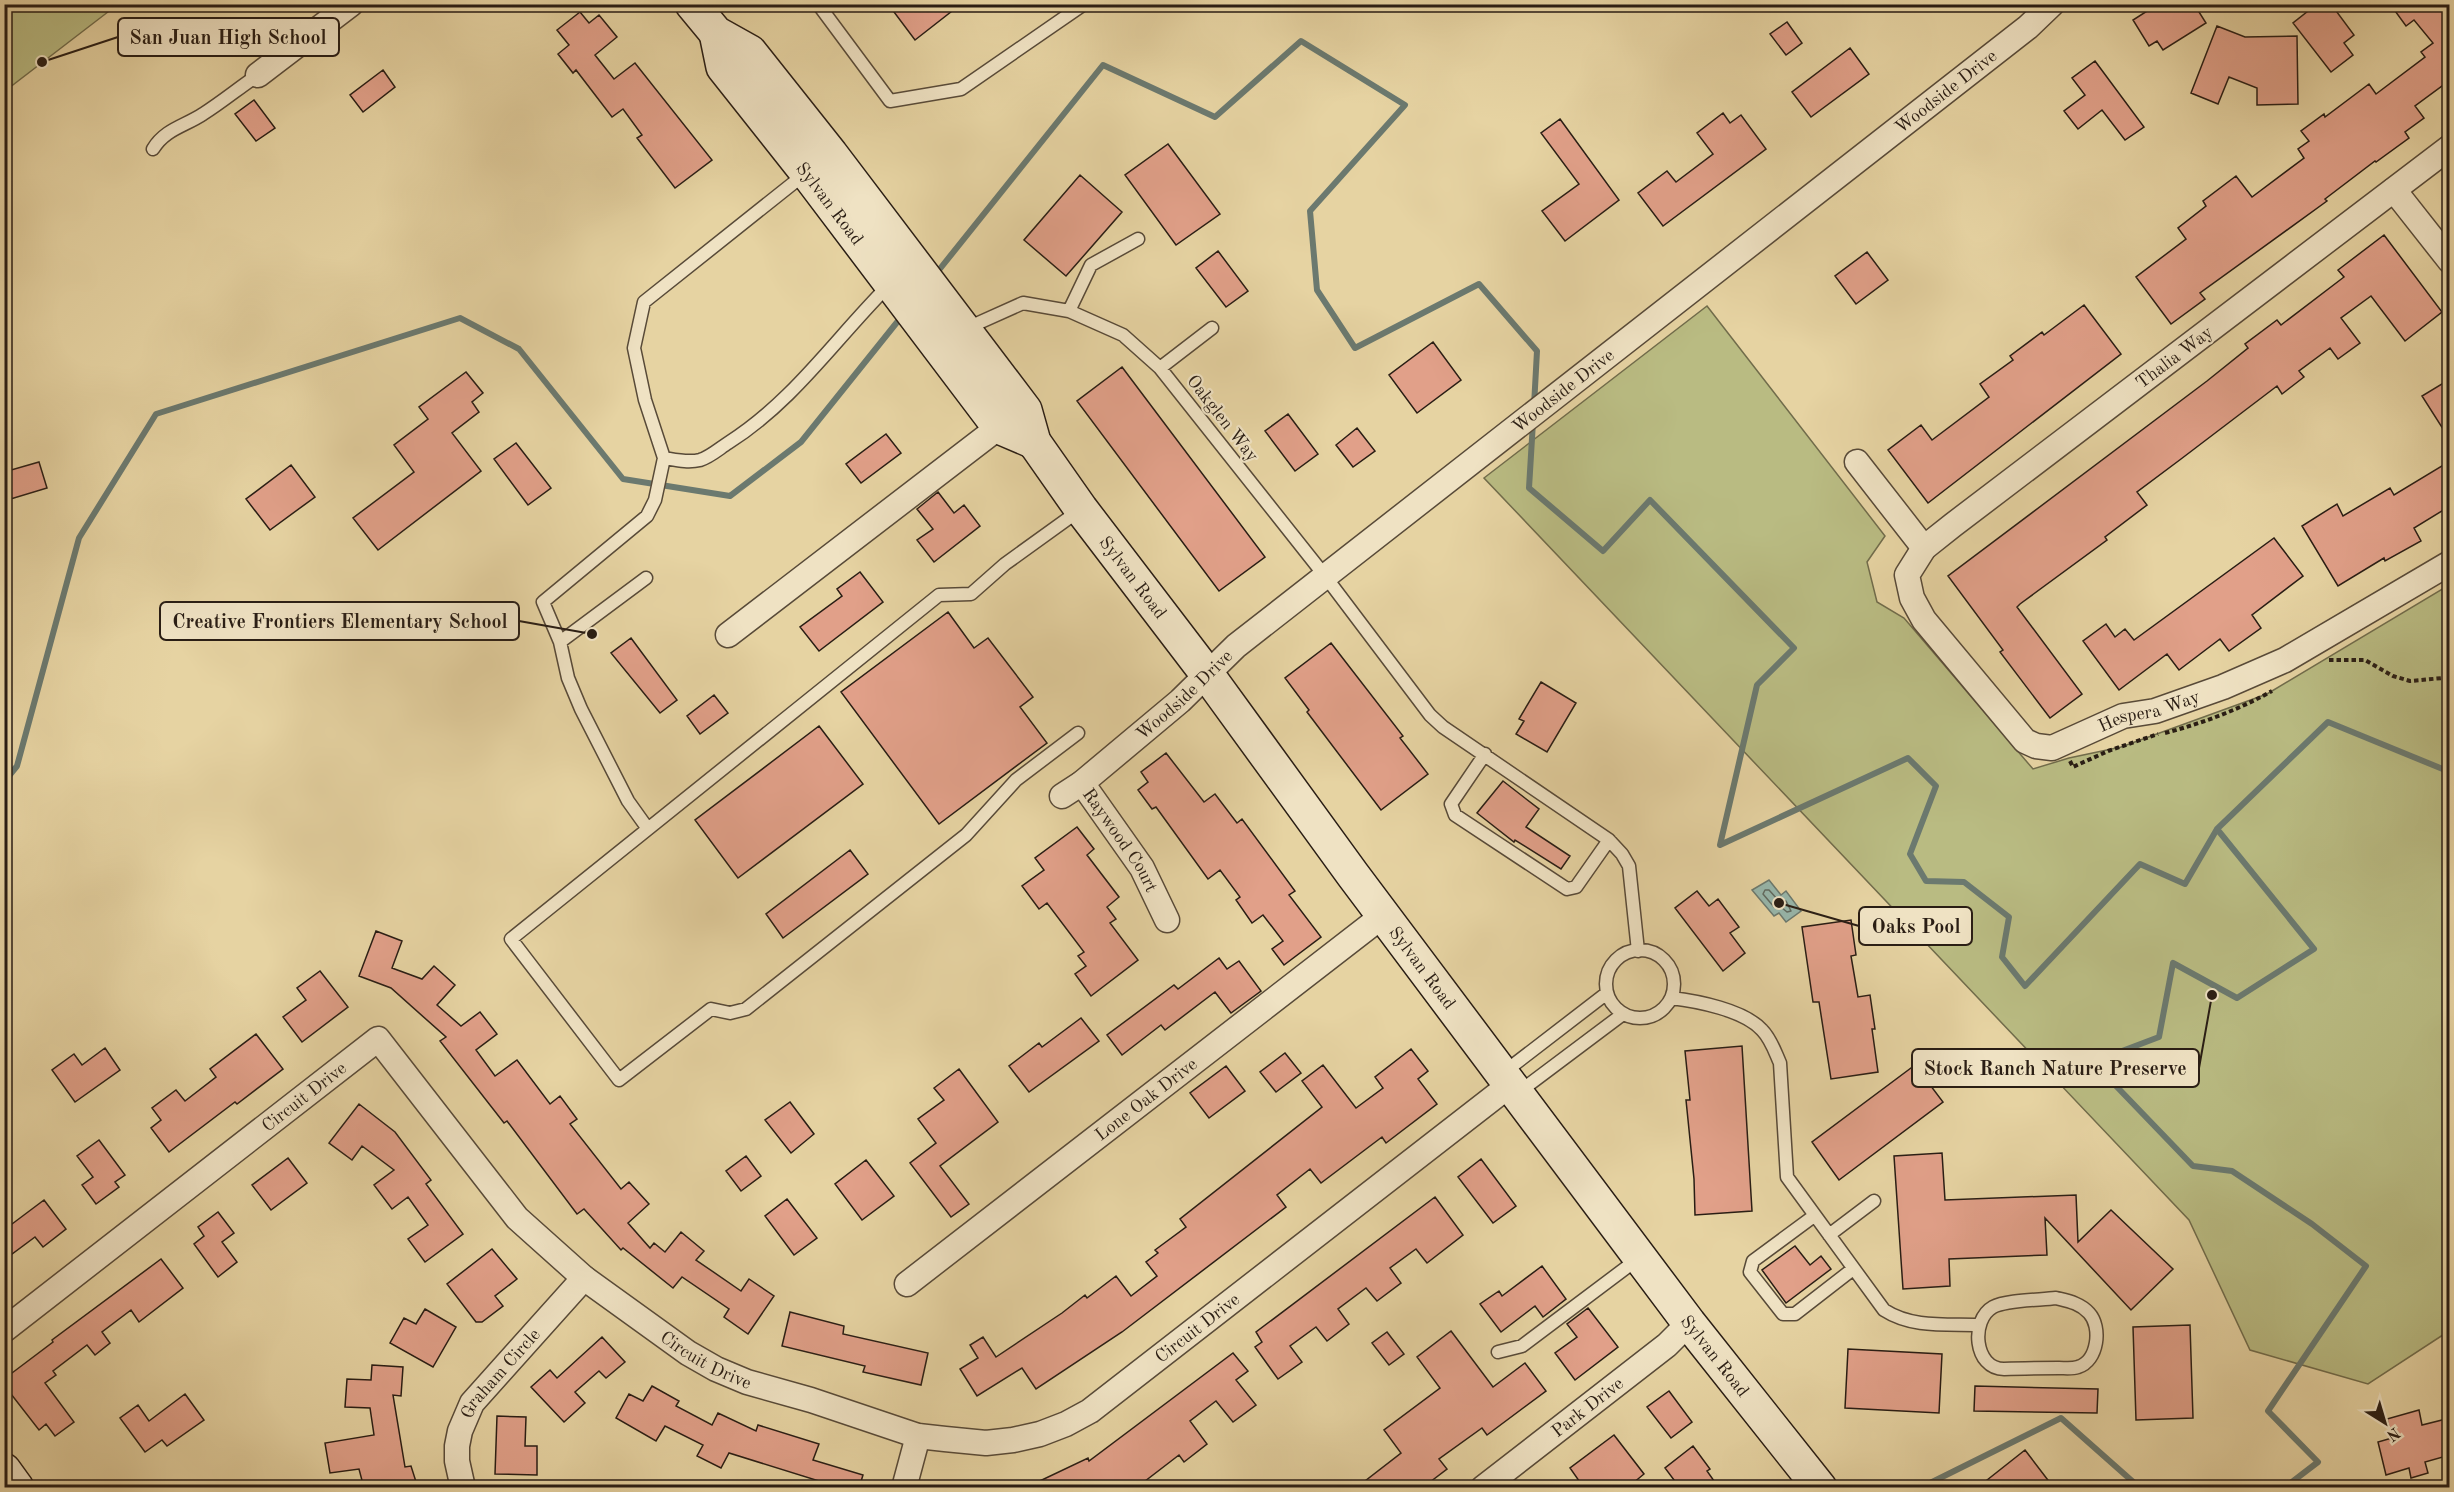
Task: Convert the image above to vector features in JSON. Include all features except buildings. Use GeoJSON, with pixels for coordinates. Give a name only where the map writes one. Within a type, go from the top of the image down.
{"type":"FeatureCollection","features":[{"type":"Feature","properties":{"kind":"main road","name":"Sylvan Road"},"geometry":{"type":"LineString","coordinates":[[692,4],[716,33],[750,52],[831,154],[1026,410],[1034,442],[1081,509],[1207,674],[1689,1323],[1820,1488]]}},
{"type":"Feature","properties":{"kind":"main road","name":"Sylvan Road"},"geometry":{"type":"LineString","coordinates":[[716,33],[723,67],[807,173],[999,428]]}},
{"type":"Feature","properties":{"kind":"main road"},"geometry":{"type":"LineString","coordinates":[[999,428],[1034,442]]}},
{"type":"Feature","properties":{"kind":"main road"},"geometry":{"type":"LineString","coordinates":[[4,1470],[16,1488]]}},
{"type":"Feature","properties":{"kind":"street"},"geometry":{"type":"LineString","coordinates":[[258,75],[351,4]]}},
{"type":"Feature","properties":{"kind":"street","name":"Woodside Drive"},"geometry":{"type":"LineString","coordinates":[[1072,790],[1180,701],[1236,646],[2028,27],[2052,4]]}},
{"type":"Feature","properties":{"kind":"street","name":"Thalia Way"},"geometry":{"type":"LineString","coordinates":[[1907,576],[1924,548],[2450,147]]}},
{"type":"Feature","properties":{"kind":"street"},"geometry":{"type":"LineString","coordinates":[[2394,190],[2450,261]]}},
{"type":"Feature","properties":{"kind":"street"},"geometry":{"type":"LineString","coordinates":[[728,635],[999,428]]}},
{"type":"Feature","properties":{"kind":"street"},"geometry":{"type":"LineString","coordinates":[[1857,462],[1924,548]]}},
{"type":"Feature","properties":{"kind":"street","name":"Hespera Way"},"geometry":{"type":"LineString","coordinates":[[1907,576],[1912,598],[1924,620],[2025,741],[2036,746],[2052,748],[2123,716],[2155,711],[2223,687],[2285,660],[2450,563]]}},
{"type":"Feature","properties":{"kind":"street","name":"Raywood Court"},"geometry":{"type":"LineString","coordinates":[[1072,790],[1142,868],[1167,920]]}},
{"type":"Feature","properties":{"kind":"street","name":"Lone Oak Drive"},"geometry":{"type":"LineString","coordinates":[[907,1284],[1384,914]]}},
{"type":"Feature","properties":{"kind":"street","name":"Circuit Drive"},"geometry":{"type":"LineString","coordinates":[[4,1330],[378,1039],[517,1218],[584,1278],[688,1353],[716,1369],[747,1382],[811,1400],[918,1436],[986,1443],[1013,1440],[1040,1434],[1090,1411],[1511,1083]]}},
{"type":"Feature","properties":{"kind":"street","name":"Graham Circle"},"geometry":{"type":"LineString","coordinates":[[463,1488],[457,1461],[457,1446],[460,1431],[472,1403],[584,1278]]}},
{"type":"Feature","properties":{"kind":"street","name":"Park Drive"},"geometry":{"type":"LineString","coordinates":[[1483,1488],[1667,1345],[1689,1323]]}},
{"type":"Feature","properties":{"kind":"street"},"geometry":{"type":"LineString","coordinates":[[904,1488],[918,1436]]}},
{"type":"Feature","properties":{"kind":"lane"},"geometry":{"type":"LineString","coordinates":[[818,4],[890,101],[961,89],[1084,4]]}},
{"type":"Feature","properties":{"kind":"lane"},"geometry":{"type":"LineString","coordinates":[[153,149],[160,139],[179,126],[202,115],[258,75]]}},
{"type":"Feature","properties":{"kind":"lane"},"geometry":{"type":"LineString","coordinates":[[648,829],[628,801],[581,709],[568,678],[560,642],[543,602],[647,516],[655,498],[664,458],[645,400],[633,348],[644,302],[807,173]]}},
{"type":"Feature","properties":{"kind":"lane"},"geometry":{"type":"LineString","coordinates":[[1069,311],[1091,265],[1138,239]]}},
{"type":"Feature","properties":{"kind":"lane"},"geometry":{"type":"LineString","coordinates":[[664,458],[683,462],[702,459],[738,437],[787,397],[839,343],[864,309],[901,300]]}},
{"type":"Feature","properties":{"kind":"lane","name":"Oakglen Way"},"geometry":{"type":"LineString","coordinates":[[963,330],[1023,303],[1069,311],[1123,335],[1160,368],[1325,576],[1430,715],[1443,727],[1609,840],[1622,854],[1629,866],[1638,951]]}},
{"type":"Feature","properties":{"kind":"lane"},"geometry":{"type":"LineString","coordinates":[[1160,368],[1212,328]]}},
{"type":"Feature","properties":{"kind":"lane"},"geometry":{"type":"LineString","coordinates":[[1078,733],[1016,780],[966,835],[746,1009],[730,1013],[711,1009],[619,1080],[511,939],[939,595],[971,594],[1005,564],[1081,509]]}},
{"type":"Feature","properties":{"kind":"lane"},"geometry":{"type":"LineString","coordinates":[[560,642],[646,578]]}},
{"type":"Feature","properties":{"kind":"lane"},"geometry":{"type":"LineString","coordinates":[[1485,754],[1451,804],[1455,815],[1567,889],[1576,887],[1609,840]]}},
{"type":"Feature","properties":{"kind":"lane"},"geometry":{"type":"LineString","coordinates":[[1638,951],[1652,952],[1669,966],[1673,976],[1674,987],[1665,1008],[1656,1015],[1645,1018],[1634,1018],[1623,1014],[1614,1007],[1607,993],[1607,974],[1612,964],[1620,956],[1638,951]]}},
{"type":"Feature","properties":{"kind":"lane"},"geometry":{"type":"LineString","coordinates":[[1511,1083],[1607,993]]}},
{"type":"Feature","properties":{"kind":"lane"},"geometry":{"type":"LineString","coordinates":[[1671,998],[1694,1001],[1747,1018],[1763,1030],[1780,1063],[1787,1177],[1884,1310],[1897,1318],[1915,1323],[1978,1325]]}},
{"type":"Feature","properties":{"kind":"lane"},"geometry":{"type":"LineString","coordinates":[[1511,1083],[1623,1014]]}},
{"type":"Feature","properties":{"kind":"lane"},"geometry":{"type":"LineString","coordinates":[[1829,1235],[1874,1201]]}},
{"type":"Feature","properties":{"kind":"lane"},"geometry":{"type":"LineString","coordinates":[[1814,1216],[1753,1261],[1750,1272],[1783,1314],[1796,1314],[1853,1269]]}},
{"type":"Feature","properties":{"kind":"lane"},"geometry":{"type":"LineString","coordinates":[[1498,1352],[1522,1346],[1640,1257]]}},
{"type":"Feature","properties":{"kind":"lane"},"geometry":{"type":"LineString","coordinates":[[2056,1298],[2075,1303],[2090,1314],[2096,1327],[2096,1346],[2089,1359],[2078,1367],[1998,1369],[1985,1359],[1978,1345],[1978,1325],[1986,1312],[1996,1305],[2056,1298]]}},
{"type":"Feature","properties":{"kind":"path"},"geometry":{"type":"LineString","coordinates":[[2320,665],[2330,659],[2365,660],[2393,676],[2410,681],[2443,678],[2450,672]]}},
{"type":"Feature","properties":{"kind":"path"},"geometry":{"type":"LineString","coordinates":[[2069,758],[2073,767],[2157,734],[2196,725],[2237,709],[2275,690]]}},
{"type":"Feature","properties":{"kind":"green space"},"geometry":{"type":"Polygon","coordinates":[[[5,4],[117,4],[117,5],[5,91],[5,4]]]}},
{"type":"Feature","properties":{"kind":"green space"},"geometry":{"type":"Polygon","coordinates":[[[1707,306],[1885,536],[1867,562],[1877,602],[1904,618],[2033,769],[2069,758],[2121,747],[2267,694],[2449,585],[2449,1331],[2368,1384],[2250,1350],[2189,1220],[1484,478],[1707,306]]]}},
{"type":"Feature","properties":{"kind":"water"},"geometry":{"type":"Polygon","coordinates":[[[1769,880],[1781,895],[1786,891],[1801,911],[1786,922],[1779,913],[1774,916],[1752,890],[1769,880]]]}},
{"type":"Feature","properties":{"kind":"waterway"},"geometry":{"type":"LineString","coordinates":[[935,275],[1103,65],[1215,117],[1301,41],[1405,105],[1310,211],[1317,290],[1355,348],[1479,284],[1537,351],[1534,406]]}},
{"type":"Feature","properties":{"kind":"waterway"},"geometry":{"type":"LineString","coordinates":[[4,782],[17,766],[79,538],[156,414],[460,318],[519,349],[623,479],[730,496],[801,442],[902,316]]}},
{"type":"Feature","properties":{"kind":"waterway"},"geometry":{"type":"LineString","coordinates":[[1533,422],[1529,488],[1603,551],[1650,500],[1794,648],[1757,685],[1720,845],[1908,758],[1936,786],[1910,854],[1926,881],[1964,882],[2009,917],[2002,957],[2025,986],[2140,864],[2185,884],[2217,829],[2328,722],[2450,772]]}},
{"type":"Feature","properties":{"kind":"waterway"},"geometry":{"type":"LineString","coordinates":[[2217,829],[2314,949],[2237,998],[2173,963],[2159,1037],[2093,1062],[2193,1166],[2232,1171],[2312,1224],[2366,1266],[2268,1411],[2318,1462],[2284,1488]]}},
{"type":"Feature","properties":{"kind":"waterway"},"geometry":{"type":"LineString","coordinates":[[1920,1488],[2061,1418],[2140,1488]]}},
{"type":"Feature","properties":{"kind":"place","name":"San Juan High School"},"geometry":{"type":"Point","coordinates":[42,62]}},
{"type":"Feature","properties":{"kind":"place","name":"Creative Frontiers Elementary School"},"geometry":{"type":"Point","coordinates":[592,634]}},
{"type":"Feature","properties":{"kind":"place","name":"Oaks Pool"},"geometry":{"type":"Point","coordinates":[1779,903]}},
{"type":"Feature","properties":{"kind":"place","name":"Stock Ranch Nature Preserve"},"geometry":{"type":"Point","coordinates":[2212,995]}}]}
